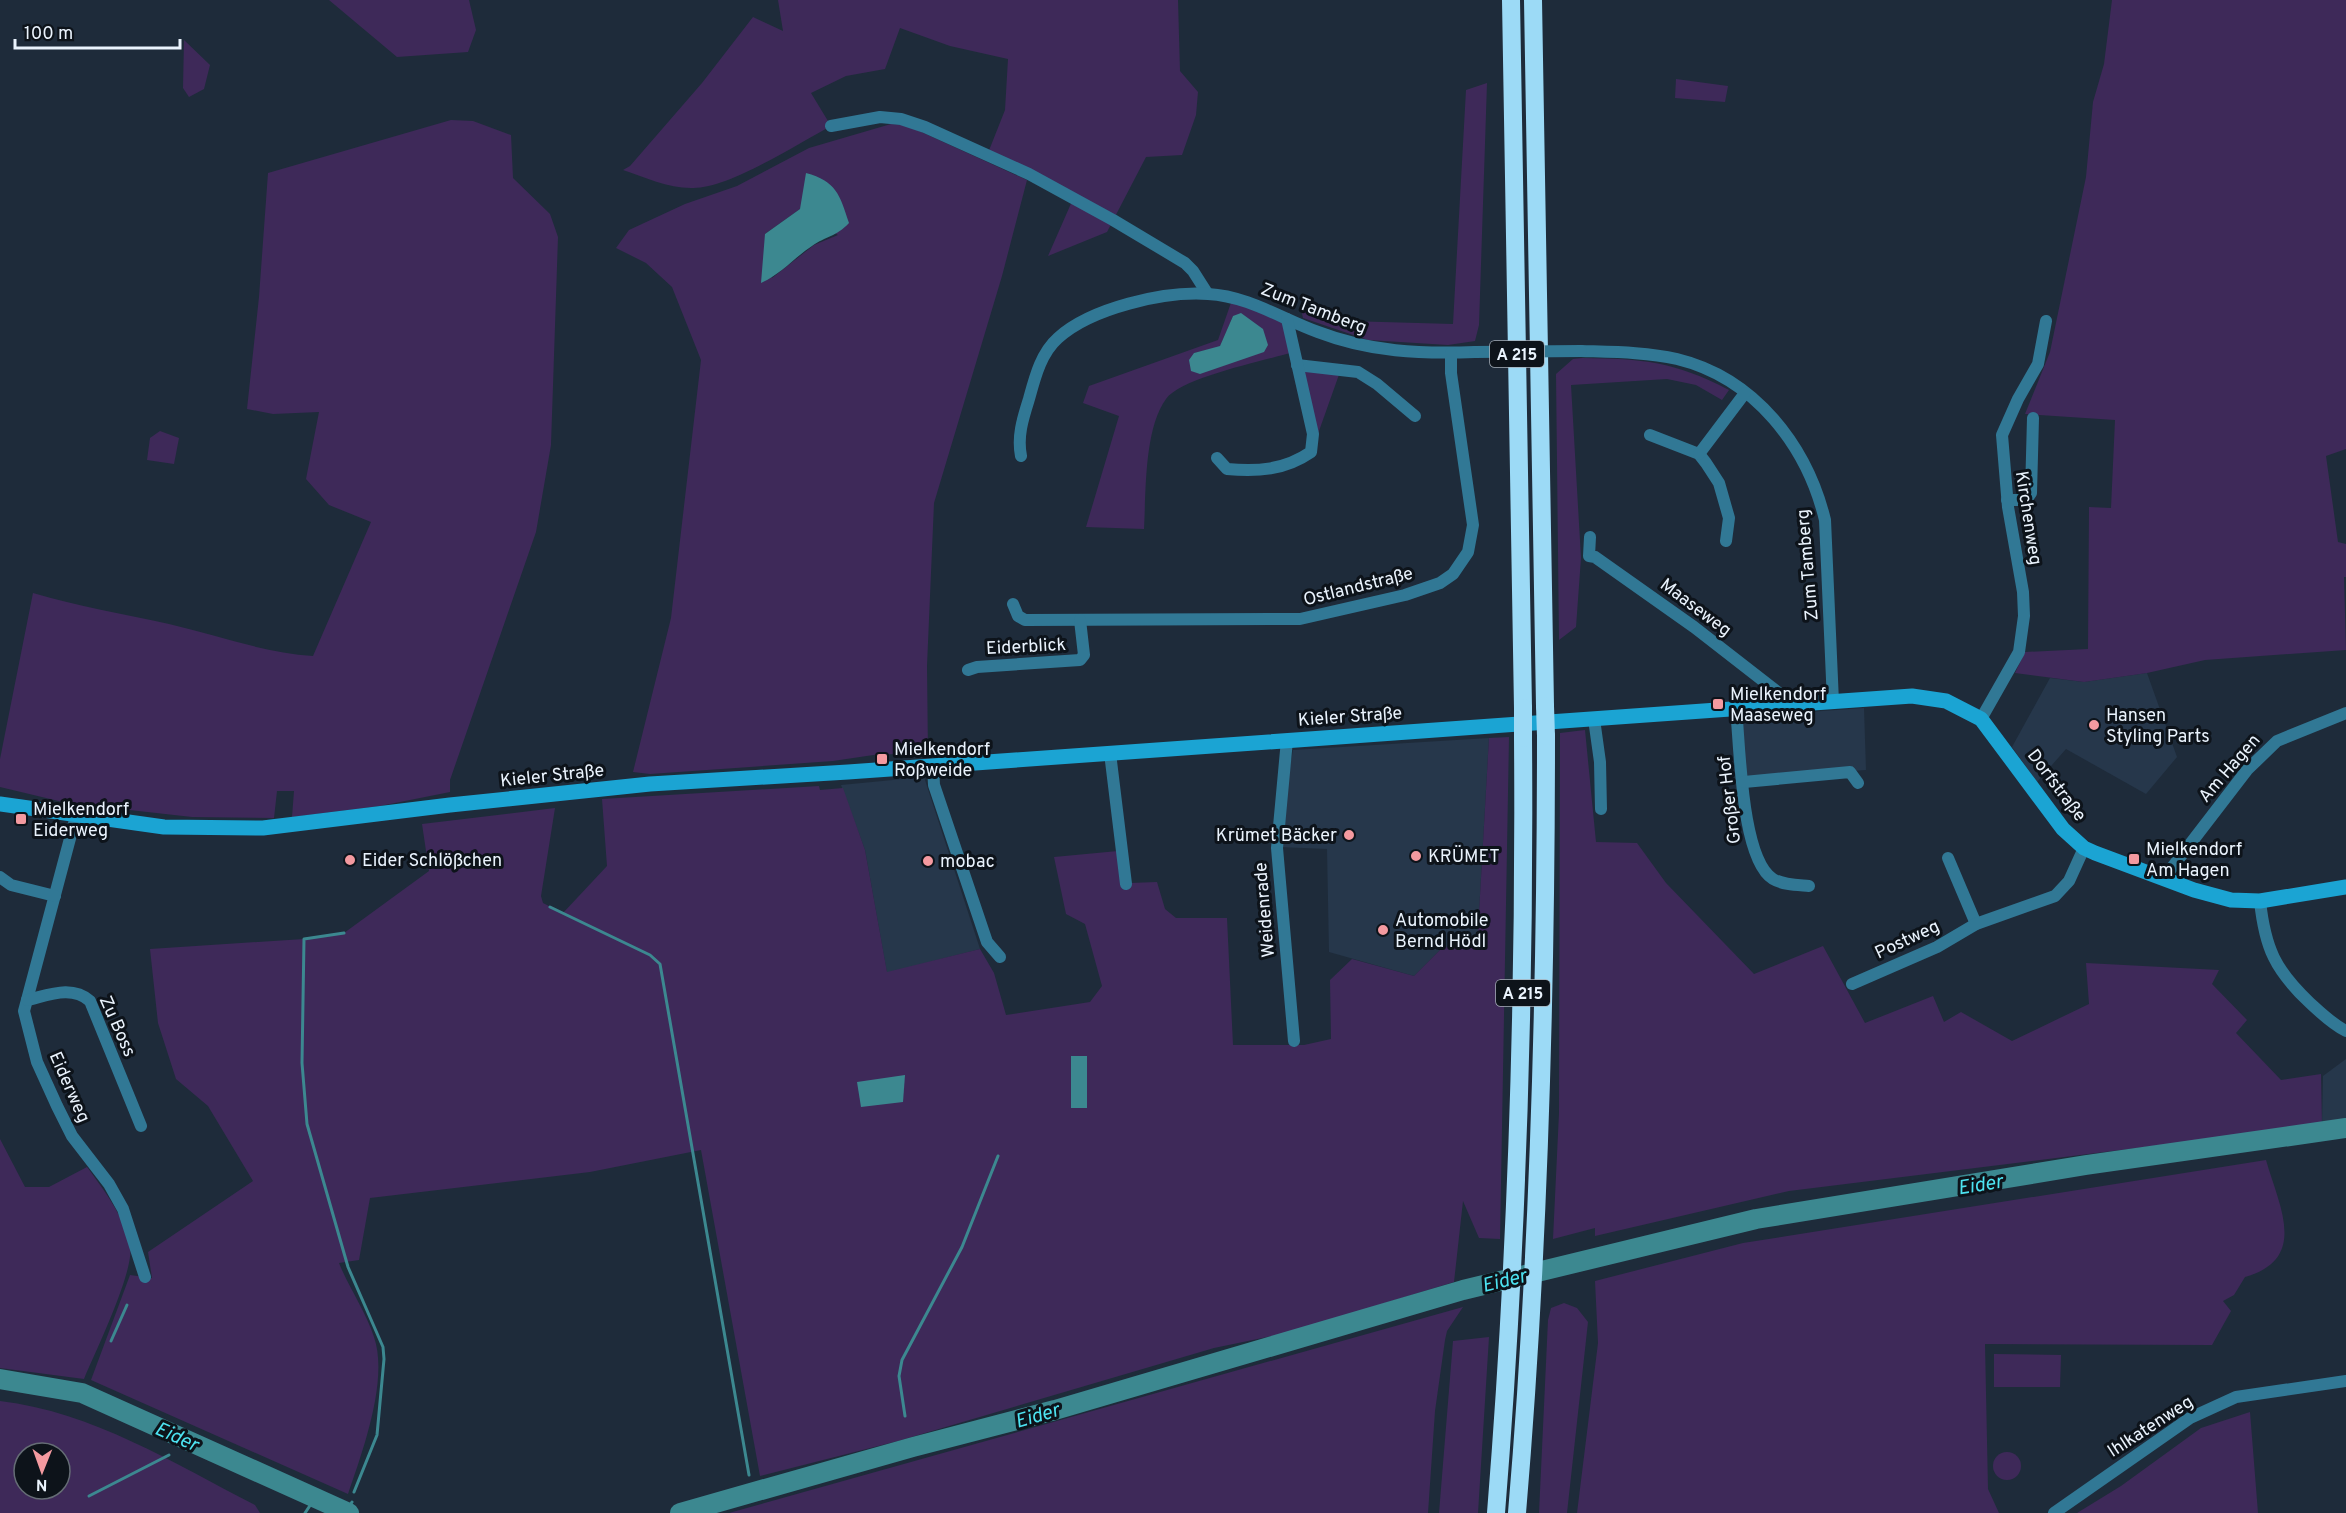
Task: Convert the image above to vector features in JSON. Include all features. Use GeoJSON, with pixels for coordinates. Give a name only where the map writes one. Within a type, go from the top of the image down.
{"type":"FeatureCollection","features":[{"type":"Feature","properties":{"kind":"highway","name":"A 215"},"geometry":{"type":"LineString","coordinates":[[1496,1513],[1514,1247],[1523,1034],[1523,708],[1512,0]]}},
{"type":"Feature","properties":{"kind":"highway","name":"A 215"},"geometry":{"type":"LineString","coordinates":[[1517,1513],[1536,1241],[1544,1033],[1546,736],[1533,0]]}},
{"type":"Feature","properties":{"kind":"street"},"geometry":{"type":"LineString","coordinates":[[831,126],[880,117],[901,119],[988,153],[1113,220],[1185,262],[1207,293]]}},
{"type":"Feature","properties":{"kind":"street","name":"Zum Tamberg"},"geometry":{"type":"LineString","coordinates":[[1021,456],[1020,427],[1035,377],[1043,357],[1057,339],[1075,326],[1143,301],[1172,295],[1207,293],[1233,297],[1360,346],[1397,352],[1581,351],[1641,353],[1679,360],[1714,374],[1745,393],[1768,412],[1792,440],[1806,463],[1818,493],[1825,520],[1833,702]]}},
{"type":"Feature","properties":{"kind":"street"},"geometry":{"type":"LineString","coordinates":[[1217,458],[1227,469],[1257,470],[1286,466],[1311,452],[1314,434],[1287,319]]}},
{"type":"Feature","properties":{"kind":"street","name":"Kirchenweg"},"geometry":{"type":"LineString","coordinates":[[1981,719],[2019,652],[2024,616],[2007,500],[2002,435],[2018,399],[2038,364],[2046,321]]}},
{"type":"Feature","properties":{"kind":"street","name":"Ostlandstraße"},"geometry":{"type":"LineString","coordinates":[[1013,604],[1018,616],[1025,620],[1300,619],[1405,595],[1440,582],[1453,574],[1468,552],[1473,525],[1451,373],[1451,353]]}},
{"type":"Feature","properties":{"kind":"street"},"geometry":{"type":"LineString","coordinates":[[1297,365],[1358,372],[1377,384],[1415,416]]}},
{"type":"Feature","properties":{"kind":"street"},"geometry":{"type":"LineString","coordinates":[[1699,453],[1745,393]]}},
{"type":"Feature","properties":{"kind":"street"},"geometry":{"type":"LineString","coordinates":[[2007,500],[2026,500],[2031,493],[2033,418]]}},
{"type":"Feature","properties":{"kind":"street"},"geometry":{"type":"LineString","coordinates":[[1650,435],[1699,453],[1721,492],[1729,518],[1726,541]]}},
{"type":"Feature","properties":{"kind":"street","name":"Maaseweg"},"geometry":{"type":"LineString","coordinates":[[1590,537],[1589,556],[1595,556],[1694,627],[1793,704]]}},
{"type":"Feature","properties":{"kind":"street","name":"Eiderblick"},"geometry":{"type":"LineString","coordinates":[[968,670],[977,667],[1080,660],[1084,656],[1080,620]]}},
{"type":"Feature","properties":{"kind":"street","name":"Dorfstraße"},"geometry":{"type":"LineString","coordinates":[[1741,708],[1912,696],[1946,701],[1981,719],[2063,829],[2084,848],[2231,900],[2260,901],[2346,888]]}},
{"type":"Feature","properties":{"kind":"street","name":"Kieler Straße"},"geometry":{"type":"LineString","coordinates":[[0,804],[164,827],[263,828],[650,784],[1741,708]]}},
{"type":"Feature","properties":{"kind":"street","name":"Großer Hof"},"geometry":{"type":"LineString","coordinates":[[1741,708],[1748,832],[1754,855],[1761,867],[1772,878],[1809,886]]}},
{"type":"Feature","properties":{"kind":"street","name":"Am Hagen"},"geometry":{"type":"LineString","coordinates":[[2164,878],[2247,770],[2277,741],[2346,713]]}},
{"type":"Feature","properties":{"kind":"street"},"geometry":{"type":"LineString","coordinates":[[1594,718],[1600,762],[1601,809]]}},
{"type":"Feature","properties":{"kind":"street","name":"Weidenrade"},"geometry":{"type":"LineString","coordinates":[[1287,740],[1276,848],[1294,1041]]}},
{"type":"Feature","properties":{"kind":"street"},"geometry":{"type":"LineString","coordinates":[[1110,753],[1126,884]]}},
{"type":"Feature","properties":{"kind":"street"},"geometry":{"type":"LineString","coordinates":[[933,765],[934,785],[987,942],[1000,957]]}},
{"type":"Feature","properties":{"kind":"street"},"geometry":{"type":"LineString","coordinates":[[1744,782],[1850,772],[1858,783]]}},
{"type":"Feature","properties":{"kind":"street","name":"Eiderweg"},"geometry":{"type":"LineString","coordinates":[[76,816],[24,1011],[37,1062],[72,1136],[109,1184],[123,1209],[145,1277]]}},
{"type":"Feature","properties":{"kind":"street","name":"Postweg"},"geometry":{"type":"LineString","coordinates":[[1852,984],[1937,947],[1976,924],[2055,896],[2069,881],[2084,848]]}},
{"type":"Feature","properties":{"kind":"street"},"geometry":{"type":"LineString","coordinates":[[1948,858],[1976,924]]}},
{"type":"Feature","properties":{"kind":"street"},"geometry":{"type":"LineString","coordinates":[[0,877],[11,885],[55,896]]}},
{"type":"Feature","properties":{"kind":"street"},"geometry":{"type":"LineString","coordinates":[[2260,901],[2263,929],[2271,957],[2287,981],[2334,1025],[2346,1031]]}},
{"type":"Feature","properties":{"kind":"street","name":"Zu Boss"},"geometry":{"type":"LineString","coordinates":[[27,1000],[70,991],[80,992],[90,1001],[141,1126]]}},
{"type":"Feature","properties":{"kind":"street","name":"Ihlkatenweg"},"geometry":{"type":"LineString","coordinates":[[2054,1513],[2190,1418],[2236,1397],[2346,1381]]}},
{"type":"Feature","properties":{"kind":"shaded area"},"geometry":{"type":"Polygon","coordinates":[[[329,0],[469,0],[476,30],[468,52],[397,57],[329,0]]]}},
{"type":"Feature","properties":{"kind":"shaded area"},"geometry":{"type":"Polygon","coordinates":[[[778,0],[1178,0],[1180,71],[1198,92],[1196,115],[1182,155],[1146,157],[1107,232],[1048,256],[1073,199],[988,153],[1005,110],[1008,59],[950,46],[900,28],[885,69],[846,76],[811,93],[831,126],[762,164],[723,182],[691,188],[665,184],[623,170],[630,166],[702,83],[753,17],[783,31],[778,0]]]}},
{"type":"Feature","properties":{"kind":"shaded area"},"geometry":{"type":"Polygon","coordinates":[[[2112,0],[2346,0],[2346,449],[2326,456],[2338,542],[2346,544],[2346,577],[2344,577],[2346,650],[2205,660],[2147,673],[2084,682],[2015,673],[2025,652],[2088,649],[2089,507],[2111,508],[2115,420],[2025,414],[2050,352],[2086,177],[2093,102],[2104,64],[2112,0]]]}},
{"type":"Feature","properties":{"kind":"shaded area"},"geometry":{"type":"Polygon","coordinates":[[[184,40],[210,65],[204,89],[189,97],[183,88],[184,40]]]}},
{"type":"Feature","properties":{"kind":"shaded area"},"geometry":{"type":"Polygon","coordinates":[[[1676,79],[1728,86],[1725,102],[1675,98],[1676,79]]]}},
{"type":"Feature","properties":{"kind":"shaded area"},"geometry":{"type":"Polygon","coordinates":[[[1487,83],[1479,325],[1475,341],[1448,345],[1368,340],[1303,318],[1301,309],[1347,321],[1453,324],[1466,90],[1487,83]]]}},
{"type":"Feature","properties":{"kind":"shaded area"},"geometry":{"type":"Polygon","coordinates":[[[451,120],[473,121],[511,135],[513,178],[550,214],[558,237],[551,445],[536,532],[450,780],[450,792],[380,806],[292,817],[294,791],[277,791],[274,818],[192,817],[67,803],[0,787],[0,759],[33,593],[259,647],[313,656],[371,522],[329,505],[306,479],[319,412],[273,414],[247,409],[259,297],[268,173],[451,120]]]}},
{"type":"Feature","properties":{"kind":"shaded area"},"geometry":{"type":"Polygon","coordinates":[[[891,124],[906,125],[1027,180],[1002,276],[934,503],[927,666],[928,755],[880,754],[833,761],[650,774],[633,772],[671,618],[701,360],[672,287],[646,263],[616,248],[629,230],[685,204],[737,186],[809,148],[891,124]],[[800,209],[765,234],[772,278],[814,245],[838,235],[800,209]]]}},
{"type":"Feature","properties":{"kind":"shaded area"},"geometry":{"type":"Polygon","coordinates":[[[806,173],[824,180],[835,190],[843,204],[849,223],[840,231],[812,246],[761,283],[765,234],[800,209],[806,173]]]}},
{"type":"Feature","properties":{"kind":"shaded area"},"geometry":{"type":"Polygon","coordinates":[[[1233,297],[1287,319],[1293,352],[1206,377],[1175,391],[1166,399],[1159,412],[1150,444],[1144,529],[1086,527],[1119,416],[1083,403],[1089,386],[1218,340],[1233,297]],[[1233,316],[1220,347],[1194,353],[1263,352],[1233,316]]]}},
{"type":"Feature","properties":{"kind":"shaded area"},"geometry":{"type":"Polygon","coordinates":[[[1241,313],[1263,329],[1268,345],[1264,352],[1200,374],[1191,371],[1189,360],[1194,353],[1220,346],[1233,316],[1241,313]]]}},
{"type":"Feature","properties":{"kind":"shaded area"},"geometry":{"type":"Polygon","coordinates":[[[1573,359],[1623,359],[1674,367],[1729,390],[1722,400],[1696,385],[1667,379],[1571,385],[1581,558],[1576,627],[1559,640],[1556,374],[1573,359]]]}},
{"type":"Feature","properties":{"kind":"shaded area"},"geometry":{"type":"Polygon","coordinates":[[[1297,365],[1341,369],[1314,445],[1297,365]]]}},
{"type":"Feature","properties":{"kind":"shaded area"},"geometry":{"type":"Polygon","coordinates":[[[160,431],[179,438],[174,464],[147,460],[150,438],[160,431]]]}},
{"type":"Feature","properties":{"kind":"shaded area"},"geometry":{"type":"Polygon","coordinates":[[[2147,673],[2177,757],[2146,794],[2066,749],[2037,782],[2012,747],[2050,678],[2084,682],[2147,673]]]}},
{"type":"Feature","properties":{"kind":"shaded area"},"geometry":{"type":"Polygon","coordinates":[[[1864,708],[1866,770],[1747,778],[1740,717],[1864,708]]]}},
{"type":"Feature","properties":{"kind":"shaded area"},"geometry":{"type":"Polygon","coordinates":[[[1585,730],[1596,842],[1637,843],[1666,883],[1754,974],[1823,946],[1865,1023],[1933,996],[1944,1022],[1961,1012],[2012,1041],[2089,1004],[2086,963],[2219,970],[2212,984],[2247,1020],[2236,1033],[2281,1080],[2321,1074],[2322,1125],[1789,1191],[1595,1236],[1595,1228],[1553,1239],[1559,1113],[1560,733],[1585,730]]]}},
{"type":"Feature","properties":{"kind":"shaded area"},"geometry":{"type":"Polygon","coordinates":[[[1509,737],[1500,1239],[1479,1238],[1463,1201],[1454,1282],[1287,1333],[1214,1348],[898,1441],[760,1476],[701,1150],[590,1172],[370,1198],[359,1260],[339,1263],[371,1328],[378,1354],[376,1395],[372,1416],[348,1494],[91,1380],[130,1275],[152,1278],[148,1252],[253,1181],[208,1106],[176,1079],[158,1023],[150,949],[304,939],[344,933],[429,871],[422,824],[555,808],[541,896],[543,903],[563,913],[607,866],[602,799],[819,786],[820,790],[843,788],[865,850],[887,972],[980,949],[994,973],[1006,1015],[1090,1002],[1102,986],[1085,924],[1066,914],[1054,857],[1118,851],[1130,883],[1157,882],[1165,909],[1176,918],[1227,918],[1233,1045],[1304,1045],[1331,1039],[1330,980],[1352,959],[1414,976],[1443,947],[1477,948],[1489,738],[1509,737]],[[1071,1056],[1071,1108],[1086,1108],[1087,1056],[1071,1056]]]}},
{"type":"Feature","properties":{"kind":"shaded area"},"geometry":{"type":"Polygon","coordinates":[[[1489,738],[1477,948],[1443,947],[1414,976],[1329,952],[1327,849],[1279,847],[1281,815],[1293,750],[1489,738]]]}},
{"type":"Feature","properties":{"kind":"shaded area"},"geometry":{"type":"Polygon","coordinates":[[[924,777],[980,949],[887,973],[865,850],[841,785],[924,777]]]}},
{"type":"Feature","properties":{"kind":"shaded area"},"geometry":{"type":"Polygon","coordinates":[[[1071,1056],[1087,1056],[1087,1108],[1071,1108],[1071,1056]]]}},
{"type":"Feature","properties":{"kind":"shaded area"},"geometry":{"type":"Polygon","coordinates":[[[2346,1059],[2346,1122],[2322,1125],[2323,1076],[2346,1059]]]}},
{"type":"Feature","properties":{"kind":"shaded area"},"geometry":{"type":"Polygon","coordinates":[[[905,1075],[903,1102],[861,1107],[857,1082],[905,1075]]]}},
{"type":"Feature","properties":{"kind":"shaded area"},"geometry":{"type":"Polygon","coordinates":[[[0,1139],[25,1187],[49,1187],[87,1167],[112,1203],[127,1233],[130,1256],[127,1272],[84,1379],[0,1368],[0,1139]]]}},
{"type":"Feature","properties":{"kind":"shaded area"},"geometry":{"type":"Polygon","coordinates":[[[2266,1160],[2282,1212],[2283,1244],[2277,1258],[2265,1269],[2245,1277],[2234,1295],[2223,1301],[2231,1311],[2212,1345],[1985,1344],[1988,1489],[1999,1513],[1577,1513],[1598,1343],[1595,1281],[1743,1243],[2266,1160]]]}},
{"type":"Feature","properties":{"kind":"shaded area"},"geometry":{"type":"Polygon","coordinates":[[[1564,1303],[1577,1308],[1588,1322],[1567,1513],[1539,1513],[1548,1320],[1551,1308],[1564,1303]]]}},
{"type":"Feature","properties":{"kind":"shaded area"},"geometry":{"type":"Polygon","coordinates":[[[1463,1307],[1447,1331],[1445,1340],[1435,1411],[1428,1513],[729,1513],[1463,1307]]]}},
{"type":"Feature","properties":{"kind":"shaded area"},"geometry":{"type":"Polygon","coordinates":[[[1489,1337],[1478,1513],[1439,1513],[1453,1341],[1489,1337]]]}},
{"type":"Feature","properties":{"kind":"shaded area"},"geometry":{"type":"Polygon","coordinates":[[[1994,1354],[2061,1355],[2060,1387],[1994,1387],[1994,1354]]]}},
{"type":"Feature","properties":{"kind":"shaded area"},"geometry":{"type":"Polygon","coordinates":[[[0,1401],[68,1416],[132,1441],[255,1505],[260,1513],[0,1513],[0,1401]]]}},
{"type":"Feature","properties":{"kind":"shaded area"},"geometry":{"type":"Polygon","coordinates":[[[2250,1412],[2258,1513],[2077,1513],[2121,1486],[2201,1428],[2250,1412]]]}},
{"type":"Feature","properties":{"kind":"shaded area"},"geometry":{"type":"Polygon","coordinates":[[[2007,1452],[2017,1456],[2021,1466],[2017,1476],[2007,1480],[1997,1476],[1993,1466],[1997,1456],[2007,1452]]]}},
{"type":"Feature","properties":{"kind":"waterway"},"geometry":{"type":"LineString","coordinates":[[550,907],[650,955],[660,964],[749,1475]]}},
{"type":"Feature","properties":{"kind":"waterway"},"geometry":{"type":"LineString","coordinates":[[344,933],[304,939],[302,1063],[307,1124],[348,1267],[383,1347],[384,1359],[377,1435],[354,1492]]}},
{"type":"Feature","properties":{"kind":"waterway","name":"Eider"},"geometry":{"type":"LineString","coordinates":[[680,1513],[913,1447],[1055,1410],[1463,1290],[1756,1219],[2086,1165],[2346,1128]]}},
{"type":"Feature","properties":{"kind":"waterway"},"geometry":{"type":"LineString","coordinates":[[905,1416],[899,1376],[902,1360],[962,1247],[998,1156]]}},
{"type":"Feature","properties":{"kind":"waterway"},"geometry":{"type":"LineString","coordinates":[[111,1341],[127,1305]]}},
{"type":"Feature","properties":{"kind":"waterway","name":"Eider"},"geometry":{"type":"LineString","coordinates":[[0,1379],[82,1393],[349,1513]]}},
{"type":"Feature","properties":{"kind":"waterway"},"geometry":{"type":"LineString","coordinates":[[89,1496],[169,1455]]}},
{"type":"Feature","properties":{"kind":"waterway"},"geometry":{"type":"LineString","coordinates":[[305,1513],[315,1498]]}},
{"type":"Feature","properties":{"kind":"waterway"},"geometry":{"type":"LineString","coordinates":[[346,1512],[352,1502]]}},
{"type":"Feature","properties":{"kind":"place","name":"Mielkendorf Maaseweg"},"geometry":{"type":"Point","coordinates":[1718,704]}},
{"type":"Feature","properties":{"kind":"place","name":"Hansen Styling Parts"},"geometry":{"type":"Point","coordinates":[2094,725]}},
{"type":"Feature","properties":{"kind":"place","name":"Mielkendorf Roßweide"},"geometry":{"type":"Point","coordinates":[882,759]}},
{"type":"Feature","properties":{"kind":"place","name":"Mielkendorf Eiderweg"},"geometry":{"type":"Point","coordinates":[21,819]}},
{"type":"Feature","properties":{"kind":"place","name":"Krümet Bäcker"},"geometry":{"type":"Point","coordinates":[1349,835]}},
{"type":"Feature","properties":{"kind":"place","name":"KRÜMET"},"geometry":{"type":"Point","coordinates":[1416,856]}},
{"type":"Feature","properties":{"kind":"place","name":"Mielkendorf Am Hagen"},"geometry":{"type":"Point","coordinates":[2134,859]}},
{"type":"Feature","properties":{"kind":"place","name":"Eider Schlößchen"},"geometry":{"type":"Point","coordinates":[350,860]}},
{"type":"Feature","properties":{"kind":"place","name":"mobac"},"geometry":{"type":"Point","coordinates":[928,861]}},
{"type":"Feature","properties":{"kind":"place","name":"Automobile Bernd Hödl"},"geometry":{"type":"Point","coordinates":[1383,930]}}]}
